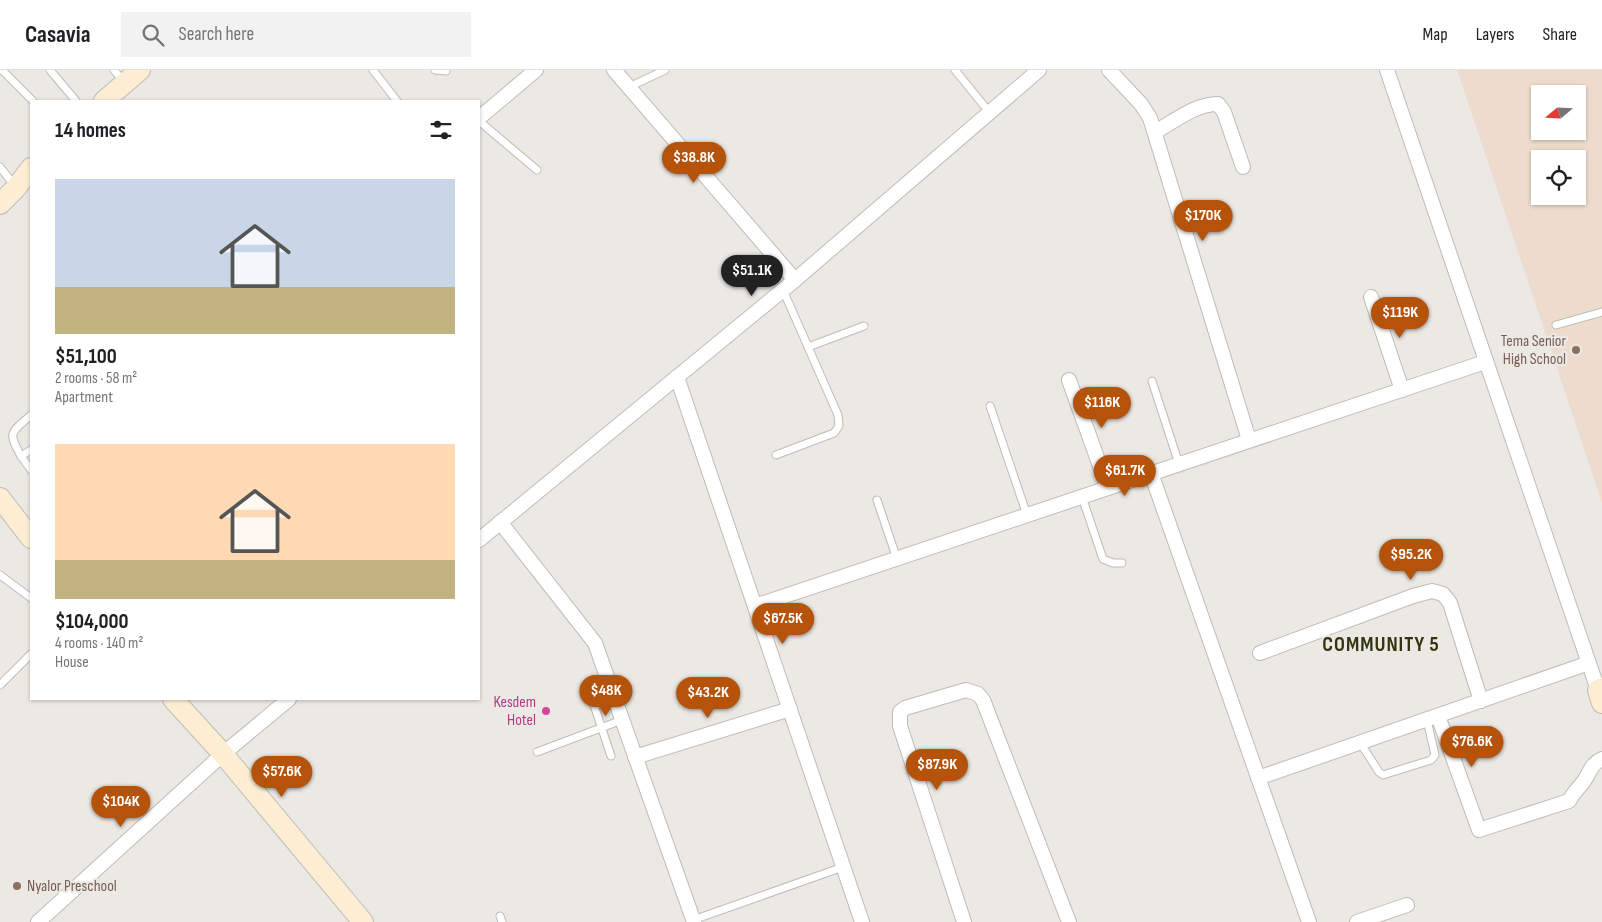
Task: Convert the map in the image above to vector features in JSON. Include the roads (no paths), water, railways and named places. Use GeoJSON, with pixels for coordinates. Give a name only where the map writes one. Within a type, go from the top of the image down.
{"type":"FeatureCollection","features":[{"type":"Feature","properties":{"kind":"street"},"geometry":{"type":"LineString","coordinates":[[480,118],[536,70]]}},
{"type":"Feature","properties":{"kind":"street"},"geometry":{"type":"LineString","coordinates":[[614,70],[795,280]]}},
{"type":"Feature","properties":{"kind":"street"},"geometry":{"type":"LineString","coordinates":[[480,539],[795,280],[1039,70]]}},
{"type":"Feature","properties":{"kind":"street"},"geometry":{"type":"LineString","coordinates":[[1109,70],[1142,104],[1150,118],[1249,440]]}},
{"type":"Feature","properties":{"kind":"street"},"geometry":{"type":"LineString","coordinates":[[1387,70],[1485,362],[1601,694]]}},
{"type":"Feature","properties":{"kind":"street"},"geometry":{"type":"LineString","coordinates":[[1155,132],[1198,107],[1207,104],[1218,104],[1224,112],[1243,167]]}},
{"type":"Feature","properties":{"kind":"street"},"geometry":{"type":"LineString","coordinates":[[0,204],[7,180],[30,167]]}},
{"type":"Feature","properties":{"kind":"street"},"geometry":{"type":"LineString","coordinates":[[1371,297],[1402,390]]}},
{"type":"Feature","properties":{"kind":"street"},"geometry":{"type":"LineString","coordinates":[[755,606],[1485,362]]}},
{"type":"Feature","properties":{"kind":"street"},"geometry":{"type":"LineString","coordinates":[[677,377],[862,922]]}},
{"type":"Feature","properties":{"kind":"street"},"geometry":{"type":"LineString","coordinates":[[1069,380],[1108,488]]}},
{"type":"Feature","properties":{"kind":"street"},"geometry":{"type":"LineString","coordinates":[[1151,474],[1308,922]]}},
{"type":"Feature","properties":{"kind":"street"},"geometry":{"type":"LineString","coordinates":[[0,498],[30,537]]}},
{"type":"Feature","properties":{"kind":"street"},"geometry":{"type":"LineString","coordinates":[[0,507],[17,522]]}},
{"type":"Feature","properties":{"kind":"street"},"geometry":{"type":"LineString","coordinates":[[500,522],[595,643],[694,921]]}},
{"type":"Feature","properties":{"kind":"street"},"geometry":{"type":"LineString","coordinates":[[1260,653],[1413,596],[1432,591],[1443,594],[1450,603],[1481,701]]}},
{"type":"Feature","properties":{"kind":"street"},"geometry":{"type":"LineString","coordinates":[[1258,778],[1361,744],[1589,663]]}},
{"type":"Feature","properties":{"kind":"street"},"geometry":{"type":"LineString","coordinates":[[964,922],[900,726],[900,712],[905,708],[966,690],[978,694],[983,700],[1068,922]]}},
{"type":"Feature","properties":{"kind":"street"},"geometry":{"type":"LineString","coordinates":[[174,700],[223,754],[363,922]]}},
{"type":"Feature","properties":{"kind":"street"},"geometry":{"type":"LineString","coordinates":[[38,922],[223,754],[288,700]]}},
{"type":"Feature","properties":{"kind":"street"},"geometry":{"type":"LineString","coordinates":[[635,757],[790,709]]}},
{"type":"Feature","properties":{"kind":"street"},"geometry":{"type":"LineString","coordinates":[[1432,718],[1479,830],[1569,801],[1584,781],[1590,769],[1602,759]]}},
{"type":"Feature","properties":{"kind":"street"},"geometry":{"type":"LineString","coordinates":[[1357,922],[1407,905]]}},
{"type":"Feature","properties":{"kind":"lane"},"geometry":{"type":"LineString","coordinates":[[2,70],[32,100]]}},
{"type":"Feature","properties":{"kind":"lane"},"geometry":{"type":"LineString","coordinates":[[50,70],[75,100]]}},
{"type":"Feature","properties":{"kind":"lane"},"geometry":{"type":"LineString","coordinates":[[373,70],[396,100]]}},
{"type":"Feature","properties":{"kind":"lane"},"geometry":{"type":"LineString","coordinates":[[435,70],[446,71]]}},
{"type":"Feature","properties":{"kind":"lane"},"geometry":{"type":"LineString","coordinates":[[628,87],[665,70]]}},
{"type":"Feature","properties":{"kind":"lane"},"geometry":{"type":"LineString","coordinates":[[955,70],[990,113]]}},
{"type":"Feature","properties":{"kind":"lane"},"geometry":{"type":"LineString","coordinates":[[480,120],[537,170]]}},
{"type":"Feature","properties":{"kind":"lane"},"geometry":{"type":"LineString","coordinates":[[776,455],[834,433],[839,426],[838,415],[783,290]]}},
{"type":"Feature","properties":{"kind":"lane"},"geometry":{"type":"LineString","coordinates":[[1556,325],[1602,312]]}},
{"type":"Feature","properties":{"kind":"lane"},"geometry":{"type":"LineString","coordinates":[[808,347],[864,326]]}},
{"type":"Feature","properties":{"kind":"lane"},"geometry":{"type":"LineString","coordinates":[[1152,381],[1179,464]]}},
{"type":"Feature","properties":{"kind":"lane"},"geometry":{"type":"LineString","coordinates":[[990,406],[1027,515]]}},
{"type":"Feature","properties":{"kind":"lane"},"geometry":{"type":"LineString","coordinates":[[30,416],[13,431],[12,439],[30,469]]}},
{"type":"Feature","properties":{"kind":"lane"},"geometry":{"type":"LineString","coordinates":[[21,456],[30,451]]}},
{"type":"Feature","properties":{"kind":"lane"},"geometry":{"type":"LineString","coordinates":[[1082,497],[1103,559],[1113,563],[1122,563]]}},
{"type":"Feature","properties":{"kind":"lane"},"geometry":{"type":"LineString","coordinates":[[877,500],[897,559]]}},
{"type":"Feature","properties":{"kind":"lane"},"geometry":{"type":"LineString","coordinates":[[0,574],[30,597]]}},
{"type":"Feature","properties":{"kind":"lane"},"geometry":{"type":"LineString","coordinates":[[0,684],[30,655]]}},
{"type":"Feature","properties":{"kind":"lane"},"geometry":{"type":"LineString","coordinates":[[586,684],[612,756]]}},
{"type":"Feature","properties":{"kind":"lane"},"geometry":{"type":"LineString","coordinates":[[1361,744],[1379,772],[1383,775],[1431,760],[1435,756],[1432,718]]}},
{"type":"Feature","properties":{"kind":"lane"},"geometry":{"type":"LineString","coordinates":[[537,752],[622,720]]}},
{"type":"Feature","properties":{"kind":"lane"},"geometry":{"type":"LineString","coordinates":[[694,921],[843,867]]}},
{"type":"Feature","properties":{"kind":"place","name":"Tema Senior High School"},"geometry":{"type":"Point","coordinates":[1576,350]}},
{"type":"Feature","properties":{"kind":"place","name":"Kesdem Hotel"},"geometry":{"type":"Point","coordinates":[546,711]}},
{"type":"Feature","properties":{"kind":"place","name":"Nyalor Preschool"},"geometry":{"type":"Point","coordinates":[17,886]}},
{"type":"Feature","properties":{"kind":"district","name":"COMMUNITY 5"},"geometry":{"type":"Point","coordinates":[1381,644]}}]}
